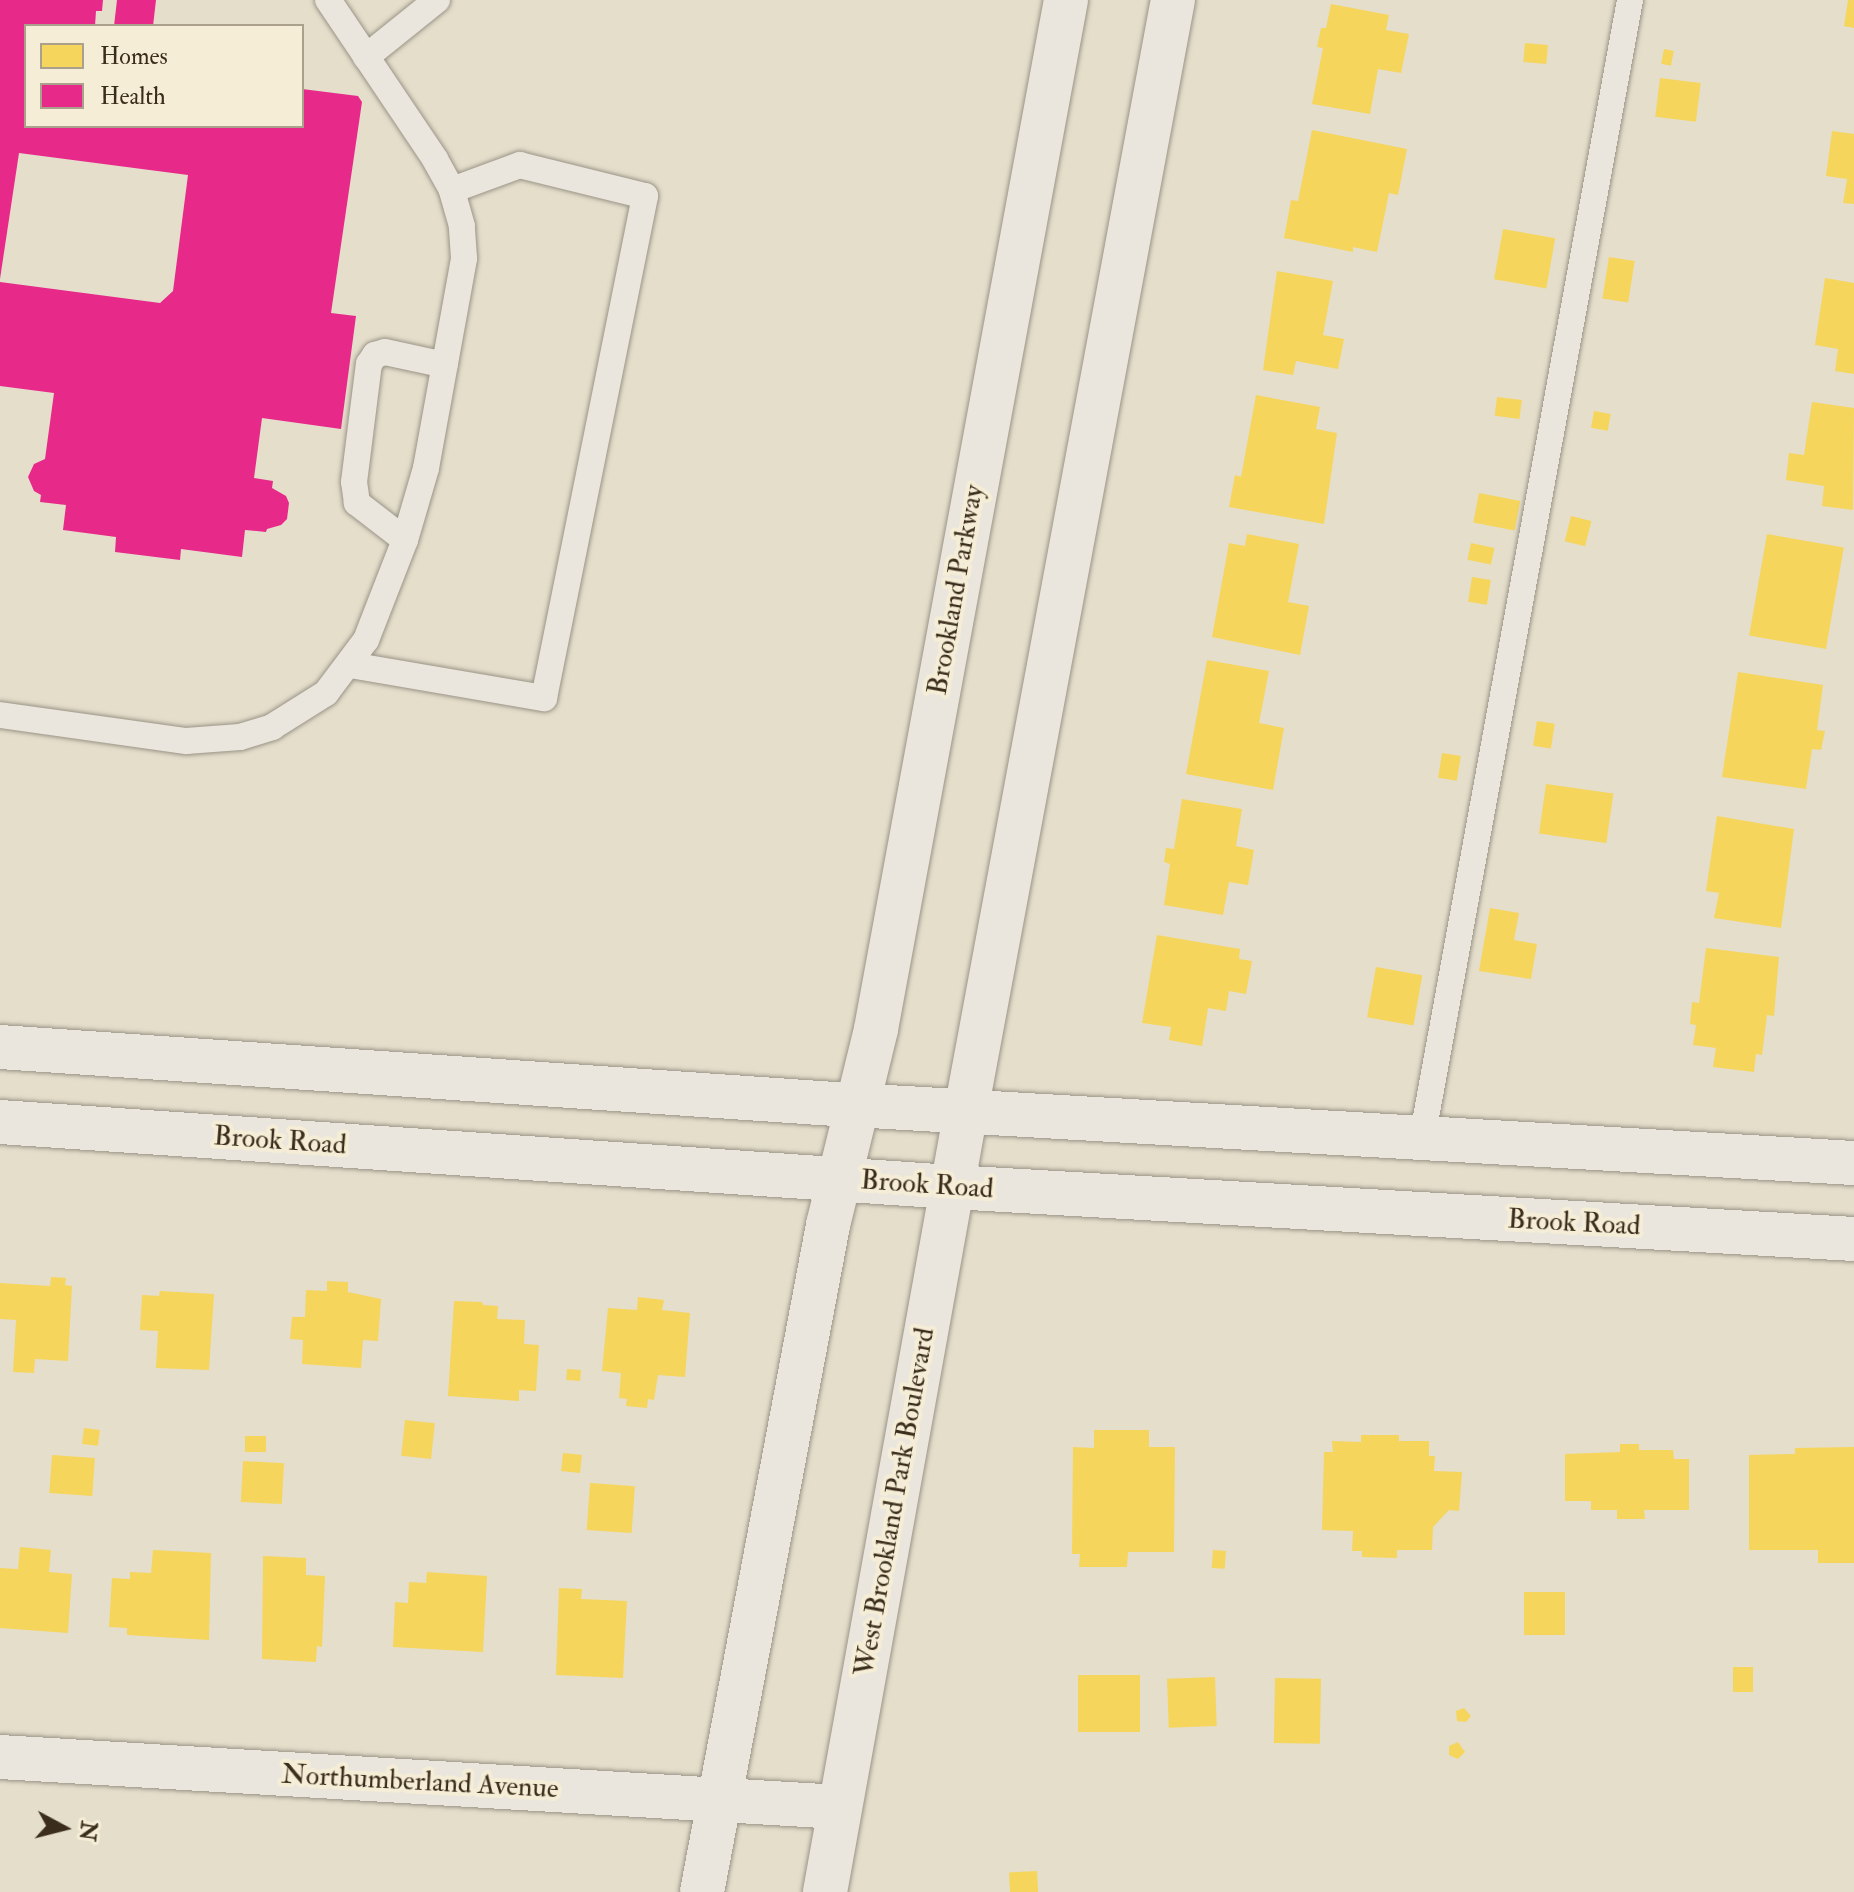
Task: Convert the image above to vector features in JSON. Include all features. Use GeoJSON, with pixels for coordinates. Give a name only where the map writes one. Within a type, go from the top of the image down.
{"type":"FeatureCollection","features":[{"type":"Feature","properties":{"kind":"main road","name":"Brookland Parkway"},"geometry":{"type":"LineString","coordinates":[[839,1179],[876,1029],[1066,0]]}},
{"type":"Feature","properties":{"kind":"main road"},"geometry":{"type":"LineString","coordinates":[[966,1111],[1173,0]]}},
{"type":"Feature","properties":{"kind":"main road"},"geometry":{"type":"LineString","coordinates":[[0,1047],[857,1105],[1854,1163]]}},
{"type":"Feature","properties":{"kind":"main road","name":"West Brookland Park Boulevard"},"geometry":{"type":"LineString","coordinates":[[825,1892],[966,1111]]}},
{"type":"Feature","properties":{"kind":"main road","name":"Brook Road"},"geometry":{"type":"LineString","coordinates":[[0,1122],[952,1187],[1854,1239]]}},
{"type":"Feature","properties":{"kind":"main road"},"geometry":{"type":"LineString","coordinates":[[702,1892],[839,1179]]}},
{"type":"Feature","properties":{"kind":"main road","name":"Northumberland Avenue"},"geometry":{"type":"LineString","coordinates":[[0,1757],[840,1807]]}},
{"type":"Feature","properties":{"kind":"lane"},"geometry":{"type":"LineString","coordinates":[[0,715],[186,741],[212,741],[272,727],[300,713],[326,693],[366,640],[405,540],[426,468],[464,258],[462,226],[452,190],[435,159],[328,0]]}},
{"type":"Feature","properties":{"kind":"lane"},"geometry":{"type":"LineString","coordinates":[[366,57],[437,0]]}},
{"type":"Feature","properties":{"kind":"lane"},"geometry":{"type":"LineString","coordinates":[[1422,1139],[1630,0]]}},
{"type":"Feature","properties":{"kind":"lane"},"geometry":{"type":"LineString","coordinates":[[350,665],[544,698],[645,196],[520,165],[452,190]]}},
{"type":"Feature","properties":{"kind":"lane"},"geometry":{"type":"LineString","coordinates":[[405,540],[357,503],[354,482],[369,364],[375,355],[385,352],[445,365]]}},
{"type":"Feature","properties":{"kind":"building: Homes"},"geometry":{"type":"Polygon","coordinates":[[[1848,0],[1854,0],[1854,28],[1844,26],[1848,0]]]}},
{"type":"Feature","properties":{"kind":"building: Homes"},"geometry":{"type":"Polygon","coordinates":[[[1331,4],[1389,15],[1386,30],[1409,34],[1401,73],[1378,69],[1370,114],[1312,104],[1323,48],[1317,47],[1321,28],[1326,28],[1331,4]]]}},
{"type":"Feature","properties":{"kind":"building: Homes"},"geometry":{"type":"Polygon","coordinates":[[[1525,43],[1548,45],[1546,64],[1523,62],[1525,43]]]}},
{"type":"Feature","properties":{"kind":"building: Homes"},"geometry":{"type":"Polygon","coordinates":[[[1664,49],[1674,51],[1671,66],[1661,64],[1664,49]]]}},
{"type":"Feature","properties":{"kind":"building: Homes"},"geometry":{"type":"Polygon","coordinates":[[[1660,78],[1701,83],[1696,122],[1655,117],[1660,78]]]}},
{"type":"Feature","properties":{"kind":"building: Homes"},"geometry":{"type":"Polygon","coordinates":[[[1312,130],[1407,149],[1398,195],[1389,193],[1377,252],[1353,247],[1353,252],[1284,238],[1291,200],[1298,201],[1312,130]]]}},
{"type":"Feature","properties":{"kind":"building: Homes"},"geometry":{"type":"Polygon","coordinates":[[[1832,131],[1854,134],[1854,204],[1843,203],[1847,179],[1826,176],[1832,131]]]}},
{"type":"Feature","properties":{"kind":"building: Homes"},"geometry":{"type":"Polygon","coordinates":[[[1503,229],[1555,238],[1546,288],[1494,279],[1503,229]]]}},
{"type":"Feature","properties":{"kind":"building: Homes"},"geometry":{"type":"Polygon","coordinates":[[[1609,257],[1635,261],[1628,303],[1602,298],[1609,257]]]}},
{"type":"Feature","properties":{"kind":"building: Homes"},"geometry":{"type":"Polygon","coordinates":[[[1277,271],[1333,281],[1323,335],[1344,339],[1338,369],[1296,361],[1293,375],[1263,370],[1277,271]]]}},
{"type":"Feature","properties":{"kind":"building: Homes"},"geometry":{"type":"Polygon","coordinates":[[[1825,278],[1854,283],[1854,374],[1835,371],[1838,349],[1815,345],[1825,278]]]}},
{"type":"Feature","properties":{"kind":"building: Homes"},"geometry":{"type":"Polygon","coordinates":[[[1256,395],[1320,407],[1316,429],[1337,433],[1324,524],[1229,507],[1235,475],[1241,477],[1256,395]]]}},
{"type":"Feature","properties":{"kind":"building: Homes"},"geometry":{"type":"Polygon","coordinates":[[[1497,397],[1522,400],[1519,419],[1495,416],[1497,397]]]}},
{"type":"Feature","properties":{"kind":"building: Homes"},"geometry":{"type":"Polygon","coordinates":[[[1812,402],[1854,408],[1853,510],[1822,506],[1824,486],[1786,480],[1789,453],[1804,455],[1812,402]]]}},
{"type":"Feature","properties":{"kind":"building: Homes"},"geometry":{"type":"Polygon","coordinates":[[[1594,411],[1611,414],[1608,431],[1591,428],[1594,411]]]}},
{"type":"Feature","properties":{"kind":"building: Homes"},"geometry":{"type":"Polygon","coordinates":[[[1479,493],[1520,501],[1515,530],[1473,522],[1479,493]]]}},
{"type":"Feature","properties":{"kind":"building: Homes"},"geometry":{"type":"Polygon","coordinates":[[[1571,516],[1591,521],[1585,546],[1565,541],[1571,516]]]}},
{"type":"Feature","properties":{"kind":"building: Homes"},"geometry":{"type":"Polygon","coordinates":[[[1247,534],[1299,544],[1288,602],[1309,606],[1300,655],[1212,637],[1229,543],[1245,546],[1247,534]]]}},
{"type":"Feature","properties":{"kind":"building: Homes"},"geometry":{"type":"Polygon","coordinates":[[[1767,534],[1844,548],[1826,649],[1749,635],[1767,534]]]}},
{"type":"Feature","properties":{"kind":"building: Homes"},"geometry":{"type":"Polygon","coordinates":[[[1471,543],[1494,548],[1491,565],[1467,560],[1471,543]]]}},
{"type":"Feature","properties":{"kind":"building: Homes"},"geometry":{"type":"Polygon","coordinates":[[[1472,577],[1491,580],[1487,605],[1468,602],[1472,577]]]}},
{"type":"Feature","properties":{"kind":"building: Homes"},"geometry":{"type":"Polygon","coordinates":[[[1207,660],[1269,671],[1259,723],[1284,728],[1273,790],[1186,774],[1207,660]]]}},
{"type":"Feature","properties":{"kind":"building: Homes"},"geometry":{"type":"Polygon","coordinates":[[[1738,672],[1823,685],[1817,730],[1825,731],[1821,750],[1812,749],[1806,789],[1722,777],[1738,672]]]}},
{"type":"Feature","properties":{"kind":"building: Homes"},"geometry":{"type":"Polygon","coordinates":[[[1537,721],[1555,724],[1551,749],[1533,746],[1537,721]]]}},
{"type":"Feature","properties":{"kind":"building: Homes"},"geometry":{"type":"Polygon","coordinates":[[[1442,753],[1461,756],[1457,781],[1438,778],[1442,753]]]}},
{"type":"Feature","properties":{"kind":"building: Homes"},"geometry":{"type":"Polygon","coordinates":[[[1546,784],[1613,793],[1606,843],[1539,834],[1546,784]]]}},
{"type":"Feature","properties":{"kind":"building: Homes"},"geometry":{"type":"Polygon","coordinates":[[[1182,799],[1242,809],[1236,846],[1254,850],[1248,885],[1229,882],[1223,915],[1164,905],[1170,864],[1164,862],[1166,848],[1174,849],[1182,799]]]}},
{"type":"Feature","properties":{"kind":"building: Homes"},"geometry":{"type":"Polygon","coordinates":[[[1717,816],[1794,829],[1781,928],[1714,918],[1719,893],[1706,891],[1717,816]]]}},
{"type":"Feature","properties":{"kind":"building: Homes"},"geometry":{"type":"Polygon","coordinates":[[[1490,908],[1519,913],[1514,940],[1537,944],[1531,979],[1479,971],[1490,908]]]}},
{"type":"Feature","properties":{"kind":"building: Homes"},"geometry":{"type":"Polygon","coordinates":[[[1157,935],[1240,949],[1239,959],[1252,961],[1246,994],[1229,991],[1226,1011],[1208,1008],[1202,1046],[1169,1040],[1171,1027],[1142,1023],[1157,935]]]}},
{"type":"Feature","properties":{"kind":"building: Homes"},"geometry":{"type":"Polygon","coordinates":[[[1706,948],[1779,957],[1774,1016],[1767,1015],[1762,1055],[1756,1054],[1754,1072],[1713,1067],[1716,1048],[1693,1045],[1696,1025],[1690,1024],[1692,1002],[1699,1003],[1706,948]]]}},
{"type":"Feature","properties":{"kind":"building: Homes"},"geometry":{"type":"Polygon","coordinates":[[[1376,967],[1422,975],[1413,1025],[1367,1017],[1376,967]]]}},
{"type":"Feature","properties":{"kind":"building: Homes"},"geometry":{"type":"Polygon","coordinates":[[[51,1277],[66,1278],[65,1285],[72,1286],[68,1361],[35,1359],[34,1373],[13,1372],[16,1320],[0,1319],[0,1283],[50,1286],[51,1277]]]}},
{"type":"Feature","properties":{"kind":"building: Homes"},"geometry":{"type":"Polygon","coordinates":[[[327,1281],[348,1282],[348,1292],[381,1299],[378,1341],[363,1340],[361,1368],[302,1364],[303,1340],[290,1339],[292,1317],[305,1317],[306,1290],[327,1291],[327,1281]]]}},
{"type":"Feature","properties":{"kind":"building: Homes"},"geometry":{"type":"Polygon","coordinates":[[[160,1291],[214,1294],[209,1370],[156,1368],[158,1331],[140,1330],[142,1295],[159,1296],[160,1291]]]}},
{"type":"Feature","properties":{"kind":"building: Homes"},"geometry":{"type":"Polygon","coordinates":[[[638,1297],[664,1300],[662,1310],[690,1313],[685,1377],[658,1375],[654,1400],[648,1399],[647,1408],[626,1406],[627,1399],[619,1398],[621,1373],[602,1371],[608,1308],[637,1310],[638,1297]]]}},
{"type":"Feature","properties":{"kind":"building: Homes"},"geometry":{"type":"Polygon","coordinates":[[[454,1301],[498,1306],[497,1319],[525,1320],[524,1344],[539,1345],[536,1391],[519,1390],[519,1401],[448,1396],[454,1301]]]}},
{"type":"Feature","properties":{"kind":"building: Homes"},"geometry":{"type":"Polygon","coordinates":[[[567,1369],[581,1370],[580,1381],[566,1380],[567,1369]]]}},
{"type":"Feature","properties":{"kind":"building: Homes"},"geometry":{"type":"Polygon","coordinates":[[[405,1420],[435,1423],[431,1459],[401,1456],[405,1420]]]}},
{"type":"Feature","properties":{"kind":"building: Homes"},"geometry":{"type":"Polygon","coordinates":[[[84,1428],[100,1430],[98,1446],[82,1444],[84,1428]]]}},
{"type":"Feature","properties":{"kind":"building: Homes"},"geometry":{"type":"Polygon","coordinates":[[[1094,1430],[1149,1430],[1149,1447],[1175,1447],[1174,1552],[1128,1552],[1127,1567],[1079,1567],[1080,1554],[1072,1554],[1073,1447],[1094,1448],[1094,1430]]]}},
{"type":"Feature","properties":{"kind":"building: Homes"},"geometry":{"type":"Polygon","coordinates":[[[1361,1435],[1399,1435],[1399,1441],[1429,1441],[1429,1456],[1435,1456],[1434,1471],[1462,1472],[1459,1511],[1449,1510],[1433,1527],[1432,1550],[1397,1550],[1397,1558],[1362,1557],[1362,1551],[1352,1551],[1353,1531],[1322,1530],[1324,1452],[1333,1452],[1332,1441],[1361,1442],[1361,1435]]]}},
{"type":"Feature","properties":{"kind":"building: Homes"},"geometry":{"type":"Polygon","coordinates":[[[245,1436],[266,1436],[266,1452],[245,1452],[245,1436]]]}},
{"type":"Feature","properties":{"kind":"building: Homes"},"geometry":{"type":"Polygon","coordinates":[[[1620,1444],[1639,1444],[1639,1450],[1673,1450],[1674,1459],[1689,1459],[1689,1510],[1644,1510],[1645,1519],[1617,1519],[1617,1510],[1591,1510],[1591,1501],[1565,1501],[1565,1454],[1620,1452],[1620,1444]]]}},
{"type":"Feature","properties":{"kind":"building: Homes"},"geometry":{"type":"Polygon","coordinates":[[[1854,1447],[1854,1563],[1818,1563],[1818,1550],[1749,1550],[1749,1455],[1795,1454],[1795,1448],[1854,1447]]]}},
{"type":"Feature","properties":{"kind":"building: Homes"},"geometry":{"type":"Polygon","coordinates":[[[563,1453],[582,1455],[580,1473],[561,1471],[563,1453]]]}},
{"type":"Feature","properties":{"kind":"building: Homes"},"geometry":{"type":"Polygon","coordinates":[[[52,1455],[95,1458],[92,1496],[49,1493],[52,1455]]]}},
{"type":"Feature","properties":{"kind":"building: Homes"},"geometry":{"type":"Polygon","coordinates":[[[243,1461],[284,1463],[282,1504],[241,1502],[243,1461]]]}},
{"type":"Feature","properties":{"kind":"building: Homes"},"geometry":{"type":"Polygon","coordinates":[[[590,1483],[635,1486],[632,1533],[587,1530],[590,1483]]]}},
{"type":"Feature","properties":{"kind":"building: Homes"},"geometry":{"type":"Polygon","coordinates":[[[20,1547],[51,1550],[49,1572],[72,1574],[68,1633],[0,1628],[0,1568],[18,1569],[20,1547]]]}},
{"type":"Feature","properties":{"kind":"building: Homes"},"geometry":{"type":"Polygon","coordinates":[[[153,1550],[211,1553],[209,1640],[127,1635],[127,1628],[109,1627],[112,1578],[130,1579],[130,1572],[151,1573],[153,1550]]]}},
{"type":"Feature","properties":{"kind":"building: Homes"},"geometry":{"type":"Polygon","coordinates":[[[1213,1550],[1226,1551],[1225,1569],[1212,1568],[1213,1550]]]}},
{"type":"Feature","properties":{"kind":"building: Homes"},"geometry":{"type":"Polygon","coordinates":[[[263,1556],[306,1558],[306,1575],[325,1576],[322,1647],[317,1646],[316,1662],[262,1659],[263,1556]]]}},
{"type":"Feature","properties":{"kind":"building: Homes"},"geometry":{"type":"Polygon","coordinates":[[[427,1572],[487,1576],[483,1652],[393,1647],[395,1602],[408,1603],[409,1582],[426,1583],[427,1572]]]}},
{"type":"Feature","properties":{"kind":"building: Homes"},"geometry":{"type":"Polygon","coordinates":[[[559,1588],[582,1589],[581,1599],[627,1601],[623,1678],[556,1675],[559,1588]]]}},
{"type":"Feature","properties":{"kind":"building: Homes"},"geometry":{"type":"Polygon","coordinates":[[[1524,1592],[1565,1592],[1565,1635],[1524,1635],[1524,1592]]]}},
{"type":"Feature","properties":{"kind":"building: Homes"},"geometry":{"type":"Polygon","coordinates":[[[1733,1667],[1753,1667],[1753,1692],[1733,1692],[1733,1667]]]}},
{"type":"Feature","properties":{"kind":"building: Homes"},"geometry":{"type":"Polygon","coordinates":[[[1078,1675],[1140,1675],[1140,1732],[1078,1732],[1078,1675]]]}},
{"type":"Feature","properties":{"kind":"building: Homes"},"geometry":{"type":"Polygon","coordinates":[[[1215,1677],[1217,1726],[1169,1728],[1167,1679],[1215,1677]]]}},
{"type":"Feature","properties":{"kind":"building: Homes"},"geometry":{"type":"Polygon","coordinates":[[[1275,1678],[1321,1679],[1320,1744],[1274,1743],[1275,1678]]]}},
{"type":"Feature","properties":{"kind":"building: Homes"},"geometry":{"type":"Polygon","coordinates":[[[1464,1708],[1471,1716],[1466,1722],[1457,1721],[1456,1711],[1464,1708]]]}},
{"type":"Feature","properties":{"kind":"building: Homes"},"geometry":{"type":"Polygon","coordinates":[[[1458,1742],[1465,1752],[1458,1759],[1449,1755],[1449,1746],[1458,1742]]]}},
{"type":"Feature","properties":{"kind":"building: Homes"},"geometry":{"type":"Polygon","coordinates":[[[1037,1871],[1038,1892],[1010,1892],[1009,1872],[1037,1871]]]}},
{"type":"Feature","properties":{"kind":"building: Health"},"geometry":{"type":"Polygon","coordinates":[[[0,0],[103,0],[102,11],[96,11],[95,24],[24,24],[24,128],[304,128],[304,89],[358,96],[362,102],[331,313],[356,316],[341,429],[262,418],[254,478],[273,481],[272,488],[286,496],[289,503],[287,519],[266,532],[245,530],[242,557],[181,549],[180,560],[115,552],[116,537],[63,530],[66,505],[40,502],[41,495],[34,491],[28,477],[34,464],[45,459],[54,393],[0,386],[0,282],[160,303],[173,291],[188,175],[19,153],[0,279],[0,0]]]}},
{"type":"Feature","properties":{"kind":"building: Health"},"geometry":{"type":"Polygon","coordinates":[[[117,0],[156,0],[153,24],[114,24],[117,0]]]}}]}
